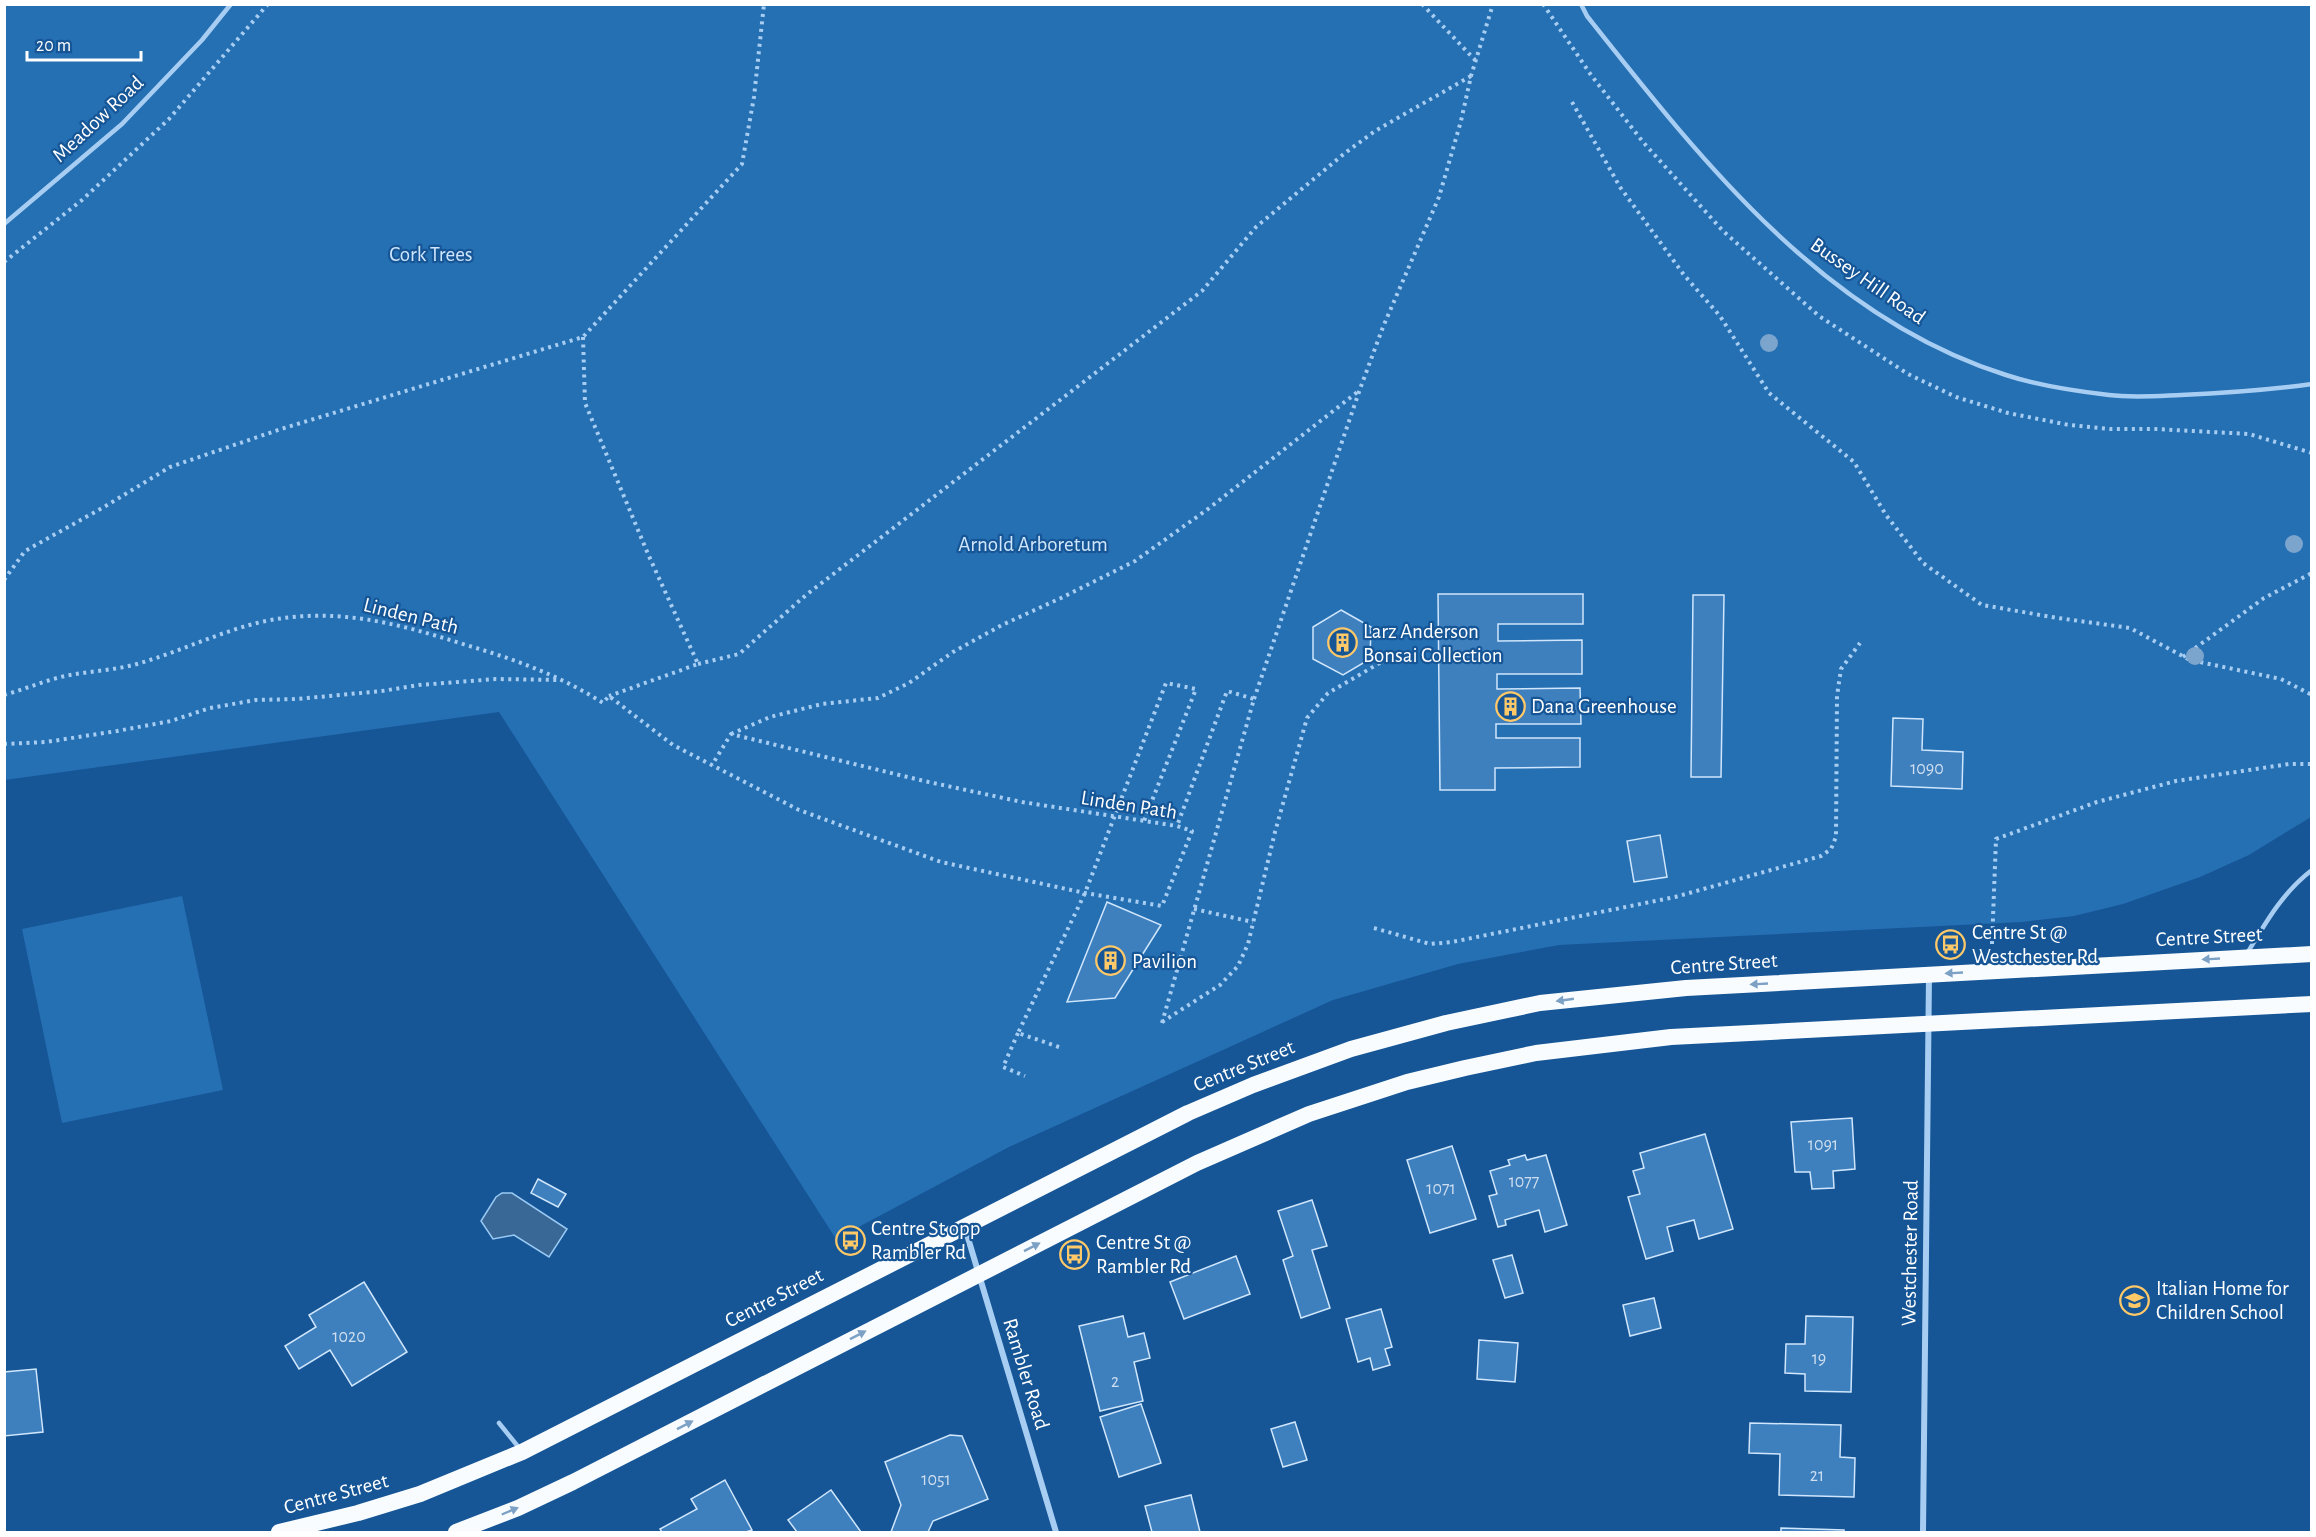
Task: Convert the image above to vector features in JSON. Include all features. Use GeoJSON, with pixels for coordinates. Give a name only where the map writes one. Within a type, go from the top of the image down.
{"type":"FeatureCollection","features":[{"type":"Feature","properties":{"kind":"highway","name":"Centre Street"},"geometry":{"type":"LineString","coordinates":[[279,1533],[420,1494],[522,1452],[1125,1144],[1226,1096],[1337,1054],[1439,1025],[1513,1008],[1618,994],[2312,954]]}},
{"type":"Feature","properties":{"kind":"highway"},"geometry":{"type":"LineString","coordinates":[[456,1533],[518,1508],[583,1477],[1189,1168],[1330,1106],[1416,1080],[1514,1058],[1605,1043],[1671,1037],[2312,1004]]}},
{"type":"Feature","properties":{"kind":"street","name":"Westchester Road"},"geometry":{"type":"LineString","coordinates":[[1923,1533],[1929,975]]}},
{"type":"Feature","properties":{"kind":"street","name":"Rambler Road"},"geometry":{"type":"LineString","coordinates":[[964,1226],[1056,1533]]}},
{"type":"Feature","properties":{"kind":"lane","name":"Meadow Road"},"geometry":{"type":"LineString","coordinates":[[4,224],[122,124],[202,40],[231,4]]}},
{"type":"Feature","properties":{"kind":"lane","name":"Bussey Hill Road"},"geometry":{"type":"LineString","coordinates":[[1581,4],[1587,16],[1611,47],[1694,147],[1767,226],[1864,305],[1953,356],[2007,376],[2059,388],[2111,395],[2245,392],[2312,384]]}},
{"type":"Feature","properties":{"kind":"lane"},"geometry":{"type":"LineString","coordinates":[[2244,957],[2282,899],[2297,881],[2312,870]]}},
{"type":"Feature","properties":{"kind":"lane"},"geometry":{"type":"LineString","coordinates":[[499,1423],[522,1452]]}},
{"type":"Feature","properties":{"kind":"path"},"geometry":{"type":"LineString","coordinates":[[4,580],[25,551],[105,507],[170,467],[281,429],[583,338],[742,164],[754,97],[764,4]]}},
{"type":"Feature","properties":{"kind":"path"},"geometry":{"type":"LineString","coordinates":[[1422,4],[1476,60]]}},
{"type":"Feature","properties":{"kind":"path"},"geometry":{"type":"LineString","coordinates":[[1397,653],[1328,693],[1307,718],[1275,832],[1248,944],[1238,966],[1221,985],[1162,1023],[1254,699],[1360,389],[1383,327],[1439,197],[1493,4]]}},
{"type":"Feature","properties":{"kind":"path"},"geometry":{"type":"LineString","coordinates":[[609,696],[698,663],[740,654],[806,595],[1202,291],[1256,227],[1345,153],[1375,131],[1471,76]]}},
{"type":"Feature","properties":{"kind":"path"},"geometry":{"type":"LineString","coordinates":[[1572,102],[1620,187],[1684,275],[1720,316],[1769,393],[1854,462],[1886,515],[1923,563],[1982,604],[2130,628],[2190,660],[2281,679],[2312,695]]}},
{"type":"Feature","properties":{"kind":"path"},"geometry":{"type":"LineString","coordinates":[[583,338],[585,403],[648,554],[698,663]]}},
{"type":"Feature","properties":{"kind":"path"},"geometry":{"type":"LineString","coordinates":[[712,765],[731,734],[770,717],[822,704],[878,698],[909,683],[953,652],[1002,625],[1135,561],[1208,509],[1360,389]]}},
{"type":"Feature","properties":{"kind":"path"},"geometry":{"type":"LineString","coordinates":[[2183,657],[2264,598],[2312,573]]}},
{"type":"Feature","properties":{"kind":"path","name":"Linden Path"},"geometry":{"type":"LineString","coordinates":[[4,695],[67,676],[134,665],[250,625],[303,616],[344,616],[386,622],[500,655],[573,684],[603,703],[609,696],[673,745],[799,810],[941,862],[1084,894],[1162,906],[1192,831],[1177,826],[1022,802],[731,734]]}},
{"type":"Feature","properties":{"kind":"path"},"geometry":{"type":"LineString","coordinates":[[1374,928],[1430,944],[1452,942],[1674,897],[1821,856],[1831,849],[1836,837],[1837,696],[1841,669],[1860,643]]}},
{"type":"Feature","properties":{"kind":"path"},"geometry":{"type":"LineString","coordinates":[[4,744],[46,742],[117,731],[171,721],[210,708],[256,700],[297,699],[496,679],[562,680]]}},
{"type":"Feature","properties":{"kind":"path"},"geometry":{"type":"LineString","coordinates":[[1025,1076],[1003,1067],[1084,894],[1166,683],[1196,689],[1144,821]]}},
{"type":"Feature","properties":{"kind":"path"},"geometry":{"type":"LineString","coordinates":[[1177,826],[1227,691],[1254,699]]}},
{"type":"Feature","properties":{"kind":"path"},"geometry":{"type":"LineString","coordinates":[[1992,971],[1996,838],[2097,802],[2176,781],[2289,764],[2312,764]]}},
{"type":"Feature","properties":{"kind":"path"},"geometry":{"type":"LineString","coordinates":[[1194,909],[1253,922]]}},
{"type":"Feature","properties":{"kind":"path"},"geometry":{"type":"LineString","coordinates":[[1018,1033],[1059,1047]]}},
{"type":"Feature","properties":{"kind":"green space","name":"Arnold Arboretum"},"geometry":{"type":"Polygon","coordinates":[[[4,5],[2311,5],[2311,817],[2249,855],[2200,877],[2123,904],[2074,916],[2022,922],[1559,945],[1458,964],[1333,1000],[1009,1147],[836,1239],[499,712],[5,780],[4,5]]]}},
{"type":"Feature","properties":{"kind":"green space"},"geometry":{"type":"Polygon","coordinates":[[[182,896],[223,1090],[62,1123],[22,929],[182,896]]]}},
{"type":"Feature","properties":{"kind":"shaded area"},"geometry":{"type":"Polygon","coordinates":[[[502,1193],[512,1193],[567,1229],[549,1257],[514,1235],[493,1239],[481,1221],[496,1197],[502,1193]]]}},
{"type":"Feature","properties":{"kind":"building","name":"Dana Greenhouse"},"geometry":{"type":"Polygon","coordinates":[[[1438,594],[1583,594],[1583,624],[1498,624],[1498,641],[1582,640],[1582,674],[1497,674],[1497,689],[1580,688],[1581,724],[1496,724],[1496,738],[1580,738],[1580,767],[1495,768],[1495,790],[1440,790],[1438,594]]]}},
{"type":"Feature","properties":{"kind":"building"},"geometry":{"type":"Polygon","coordinates":[[[1693,595],[1724,595],[1721,777],[1691,777],[1693,595]]]}},
{"type":"Feature","properties":{"kind":"building","name":"Larz Anderson Bonsai Collection"},"geometry":{"type":"Polygon","coordinates":[[[1341,610],[1371,627],[1370,659],[1343,675],[1313,659],[1313,627],[1341,610]]]}},
{"type":"Feature","properties":{"kind":"building"},"geometry":{"type":"Polygon","coordinates":[[[1893,718],[1923,719],[1922,750],[1963,752],[1962,789],[1891,786],[1893,718]]]}},
{"type":"Feature","properties":{"kind":"building"},"geometry":{"type":"Polygon","coordinates":[[[1660,835],[1667,877],[1634,882],[1627,841],[1660,835]]]}},
{"type":"Feature","properties":{"kind":"building","name":"Pavilion"},"geometry":{"type":"Polygon","coordinates":[[[1107,902],[1161,925],[1115,998],[1067,1002],[1107,902]]]}},
{"type":"Feature","properties":{"kind":"building"},"geometry":{"type":"Polygon","coordinates":[[[1852,1118],[1855,1169],[1833,1171],[1834,1188],[1812,1189],[1810,1172],[1795,1172],[1791,1122],[1852,1118]]]}},
{"type":"Feature","properties":{"kind":"building"},"geometry":{"type":"Polygon","coordinates":[[[1705,1134],[1733,1229],[1699,1239],[1694,1220],[1667,1227],[1673,1251],[1646,1259],[1628,1197],[1640,1194],[1633,1171],[1644,1168],[1640,1153],[1705,1134]]]}},
{"type":"Feature","properties":{"kind":"building"},"geometry":{"type":"Polygon","coordinates":[[[1452,1146],[1476,1219],[1430,1233],[1407,1160],[1452,1146]]]}},
{"type":"Feature","properties":{"kind":"building"},"geometry":{"type":"Polygon","coordinates":[[[1525,1155],[1527,1160],[1546,1155],[1567,1225],[1545,1232],[1539,1210],[1505,1220],[1506,1225],[1498,1227],[1489,1196],[1497,1194],[1490,1171],[1510,1165],[1508,1160],[1525,1155]]]}},
{"type":"Feature","properties":{"kind":"building"},"geometry":{"type":"Polygon","coordinates":[[[538,1179],[566,1194],[558,1207],[531,1193],[538,1179]]]}},
{"type":"Feature","properties":{"kind":"building"},"geometry":{"type":"Polygon","coordinates":[[[1312,1200],[1327,1246],[1312,1250],[1330,1308],[1301,1318],[1283,1260],[1293,1256],[1278,1211],[1312,1200]]]}},
{"type":"Feature","properties":{"kind":"building"},"geometry":{"type":"Polygon","coordinates":[[[1512,1255],[1523,1293],[1505,1298],[1493,1260],[1512,1255]]]}},
{"type":"Feature","properties":{"kind":"building"},"geometry":{"type":"Polygon","coordinates":[[[1236,1256],[1250,1294],[1184,1319],[1170,1282],[1236,1256]]]}},
{"type":"Feature","properties":{"kind":"building"},"geometry":{"type":"Polygon","coordinates":[[[364,1282],[407,1352],[352,1386],[330,1350],[299,1369],[285,1346],[316,1327],[309,1315],[364,1282]]]}},
{"type":"Feature","properties":{"kind":"building"},"geometry":{"type":"Polygon","coordinates":[[[1654,1298],[1661,1328],[1630,1336],[1623,1305],[1654,1298]]]}},
{"type":"Feature","properties":{"kind":"building"},"geometry":{"type":"Polygon","coordinates":[[[1381,1309],[1392,1347],[1385,1349],[1390,1365],[1373,1370],[1370,1358],[1358,1362],[1346,1319],[1381,1309]]]}},
{"type":"Feature","properties":{"kind":"building"},"geometry":{"type":"Polygon","coordinates":[[[1123,1316],[1128,1337],[1144,1333],[1150,1358],[1134,1362],[1143,1401],[1100,1411],[1079,1326],[1123,1316]]]}},
{"type":"Feature","properties":{"kind":"building"},"geometry":{"type":"Polygon","coordinates":[[[1806,1316],[1853,1317],[1851,1392],[1805,1391],[1805,1374],[1785,1373],[1786,1344],[1805,1344],[1806,1316]]]}},
{"type":"Feature","properties":{"kind":"building"},"geometry":{"type":"Polygon","coordinates":[[[1479,1340],[1518,1343],[1515,1382],[1477,1379],[1479,1340]]]}},
{"type":"Feature","properties":{"kind":"building"},"geometry":{"type":"Polygon","coordinates":[[[36,1369],[43,1432],[4,1436],[4,1372],[36,1369]]]}},
{"type":"Feature","properties":{"kind":"building"},"geometry":{"type":"Polygon","coordinates":[[[1141,1404],[1161,1463],[1119,1477],[1100,1417],[1141,1404]]]}},
{"type":"Feature","properties":{"kind":"building"},"geometry":{"type":"Polygon","coordinates":[[[1295,1422],[1307,1460],[1283,1467],[1271,1429],[1295,1422]]]}},
{"type":"Feature","properties":{"kind":"building"},"geometry":{"type":"Polygon","coordinates":[[[1750,1423],[1841,1425],[1840,1457],[1855,1458],[1854,1497],[1779,1495],[1780,1454],[1749,1453],[1750,1423]]]}},
{"type":"Feature","properties":{"kind":"building"},"geometry":{"type":"Polygon","coordinates":[[[950,1435],[962,1436],[988,1499],[933,1521],[928,1532],[891,1532],[901,1505],[885,1462],[950,1435]]]}},
{"type":"Feature","properties":{"kind":"building"},"geometry":{"type":"Polygon","coordinates":[[[725,1480],[752,1530],[746,1532],[662,1532],[660,1529],[697,1509],[691,1499],[725,1480]]]}},
{"type":"Feature","properties":{"kind":"building"},"geometry":{"type":"Polygon","coordinates":[[[831,1490],[861,1532],[797,1532],[788,1520],[831,1490]]]}},
{"type":"Feature","properties":{"kind":"building"},"geometry":{"type":"Polygon","coordinates":[[[1191,1495],[1200,1532],[1152,1532],[1145,1506],[1191,1495]]]}},
{"type":"Feature","properties":{"kind":"building"},"geometry":{"type":"Polygon","coordinates":[[[1781,1528],[1844,1530],[1844,1532],[1781,1532],[1781,1528]]]}},
{"type":"Feature","properties":{"kind":"place","name":"Larz Anderson Bonsai Collection"},"geometry":{"type":"Point","coordinates":[1342,643]}},
{"type":"Feature","properties":{"kind":"place","name":"Dana Greenhouse"},"geometry":{"type":"Point","coordinates":[1510,706]}},
{"type":"Feature","properties":{"kind":"place","name":"Centre St @ Westchester Rd"},"geometry":{"type":"Point","coordinates":[1951,944]}},
{"type":"Feature","properties":{"kind":"place","name":"Pavilion"},"geometry":{"type":"Point","coordinates":[1111,961]}},
{"type":"Feature","properties":{"kind":"place","name":"Centre St opp Rambler Rd"},"geometry":{"type":"Point","coordinates":[850,1240]}},
{"type":"Feature","properties":{"kind":"place","name":"Centre St @ Rambler Rd"},"geometry":{"type":"Point","coordinates":[1075,1254]}},
{"type":"Feature","properties":{"kind":"place","name":"Italian Home for Children School"},"geometry":{"type":"Point","coordinates":[2135,1300]}},
{"type":"Feature","properties":{"kind":"park label","name":"Cork Trees"},"geometry":{"type":"Point","coordinates":[431,254]}}]}
